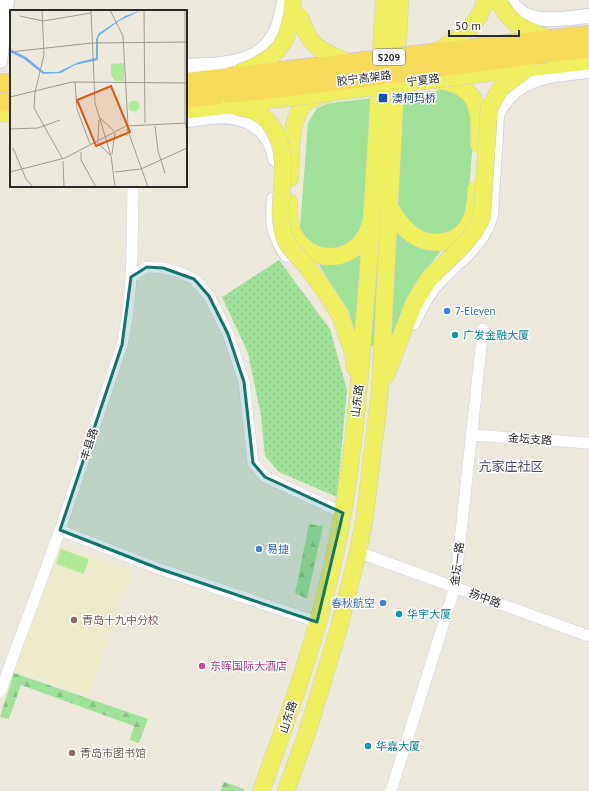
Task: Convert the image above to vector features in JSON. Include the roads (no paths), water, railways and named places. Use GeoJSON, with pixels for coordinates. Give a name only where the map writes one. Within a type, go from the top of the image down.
{"type":"FeatureCollection","features":[{"type":"Feature","properties":{"kind":"highway","name":"胶宁高架路"},"geometry":{"type":"LineString","coordinates":[[187,82],[229,92],[347,62],[437,52],[548,53],[589,35]]}},
{"type":"Feature","properties":{"kind":"highway","name":"胶宁高架路"},"geometry":{"type":"LineString","coordinates":[[187,99],[229,92],[357,79],[548,53],[589,49]]}},
{"type":"Feature","properties":{"kind":"highway"},"geometry":{"type":"LineString","coordinates":[[0,83],[10,84]]}},
{"type":"Feature","properties":{"kind":"highway"},"geometry":{"type":"LineString","coordinates":[[0,102],[10,103]]}},
{"type":"Feature","properties":{"kind":"main road"},"geometry":{"type":"LineString","coordinates":[[292,0],[296,17],[314,44],[323,51],[347,62]]}},
{"type":"Feature","properties":{"kind":"main road"},"geometry":{"type":"LineString","coordinates":[[301,0],[296,17],[283,44],[265,62],[229,92],[255,110],[271,125],[280,140],[284,155],[281,219],[286,241],[317,279],[340,315],[351,346],[359,389]]}},
{"type":"Feature","properties":{"kind":"main road","name":"山东路"},"geometry":{"type":"LineString","coordinates":[[262,791],[286,722],[317,622],[343,513],[359,389],[373,216],[384,0]]}},
{"type":"Feature","properties":{"kind":"main road","name":"山东路"},"geometry":{"type":"LineString","coordinates":[[286,791],[308,730],[339,628],[358,552],[365,516],[380,390],[400,0]]}},
{"type":"Feature","properties":{"kind":"main road"},"geometry":{"type":"LineString","coordinates":[[437,52],[460,36],[477,21],[485,0]]}},
{"type":"Feature","properties":{"kind":"main road"},"geometry":{"type":"LineString","coordinates":[[498,0],[505,14],[548,53]]}},
{"type":"Feature","properties":{"kind":"main road","name":"宁夏路"},"geometry":{"type":"LineString","coordinates":[[187,110],[229,92],[330,92],[528,68],[548,53],[589,61]]}},
{"type":"Feature","properties":{"kind":"main road"},"geometry":{"type":"LineString","coordinates":[[380,390],[414,302],[430,277],[464,244],[482,217],[489,109],[500,89],[528,68]]}},
{"type":"Feature","properties":{"kind":"main road"},"geometry":{"type":"LineString","coordinates":[[390,208],[409,233],[432,243],[444,243],[464,231],[470,222],[475,208],[480,120],[475,103],[469,92],[463,87],[450,82],[432,79]]}},
{"type":"Feature","properties":{"kind":"main road"},"geometry":{"type":"LineString","coordinates":[[330,92],[307,102],[296,118],[293,131],[289,221],[292,232],[307,249],[327,258],[351,251],[362,242],[368,234],[373,216]]}},
{"type":"Feature","properties":{"kind":"street"},"geometry":{"type":"LineString","coordinates":[[0,61],[7,0]]}},
{"type":"Feature","properties":{"kind":"street"},"geometry":{"type":"LineString","coordinates":[[187,66],[228,65],[244,60],[264,48],[272,38],[282,18],[284,0]]}},
{"type":"Feature","properties":{"kind":"street"},"geometry":{"type":"LineString","coordinates":[[510,0],[516,10],[526,15],[543,20],[589,16]]}},
{"type":"Feature","properties":{"kind":"street"},"geometry":{"type":"LineString","coordinates":[[524,86],[510,75],[508,44],[513,28],[526,15]]}},
{"type":"Feature","properties":{"kind":"street"},"geometry":{"type":"LineString","coordinates":[[242,119],[251,106],[254,86],[253,78],[244,60]]}},
{"type":"Feature","properties":{"kind":"street"},"geometry":{"type":"LineString","coordinates":[[380,390],[418,314],[436,284],[477,244],[488,228],[491,214],[497,115],[503,102],[514,91],[548,76],[589,71]]}},
{"type":"Feature","properties":{"kind":"street"},"geometry":{"type":"LineString","coordinates":[[0,83],[10,81]]}},
{"type":"Feature","properties":{"kind":"street"},"geometry":{"type":"LineString","coordinates":[[187,120],[232,116],[242,119],[261,130],[274,148],[277,169],[273,220],[276,237],[287,255],[321,297],[351,346]]}},
{"type":"Feature","properties":{"kind":"street","name":"丰县路"},"geometry":{"type":"LineString","coordinates":[[0,692],[60,530],[122,345],[127,324],[131,278],[133,187]]}},
{"type":"Feature","properties":{"kind":"street"},"geometry":{"type":"LineString","coordinates":[[131,278],[147,267],[178,272],[194,279],[209,296],[228,334],[244,382],[253,463],[265,477],[343,513]]}},
{"type":"Feature","properties":{"kind":"street","name":"金坛一路"},"geometry":{"type":"LineString","coordinates":[[391,791],[455,587],[483,329]]}},
{"type":"Feature","properties":{"kind":"street","name":"金坛支路"},"geometry":{"type":"LineString","coordinates":[[471,435],[589,443]]}},
{"type":"Feature","properties":{"kind":"street"},"geometry":{"type":"LineString","coordinates":[[60,530],[160,569],[317,622]]}},
{"type":"Feature","properties":{"kind":"street","name":"扬中路"},"geometry":{"type":"LineString","coordinates":[[358,552],[589,636]]}},
{"type":"Feature","properties":{"kind":"place","name":"澳柯玛桥"},"geometry":{"type":"Point","coordinates":[383,98]}},
{"type":"Feature","properties":{"kind":"place","name":"7-Eleven"},"geometry":{"type":"Point","coordinates":[447,311]}},
{"type":"Feature","properties":{"kind":"place","name":"广发金融大厦"},"geometry":{"type":"Point","coordinates":[455,335]}},
{"type":"Feature","properties":{"kind":"place","name":"易捷"},"geometry":{"type":"Point","coordinates":[259,549]}},
{"type":"Feature","properties":{"kind":"place","name":"春秋航空"},"geometry":{"type":"Point","coordinates":[383,603]}},
{"type":"Feature","properties":{"kind":"place","name":"华宇大厦"},"geometry":{"type":"Point","coordinates":[399,614]}},
{"type":"Feature","properties":{"kind":"place","name":"青岛十九中分校"},"geometry":{"type":"Point","coordinates":[74,620]}},
{"type":"Feature","properties":{"kind":"place","name":"东晖国际大酒店"},"geometry":{"type":"Point","coordinates":[202,666]}},
{"type":"Feature","properties":{"kind":"place","name":"华嘉大厦"},"geometry":{"type":"Point","coordinates":[368,746]}},
{"type":"Feature","properties":{"kind":"place","name":"青岛市图书馆"},"geometry":{"type":"Point","coordinates":[72,753]}},
{"type":"Feature","properties":{"kind":"district","name":"亢家庄社区"},"geometry":{"type":"Point","coordinates":[511,466]}}]}
